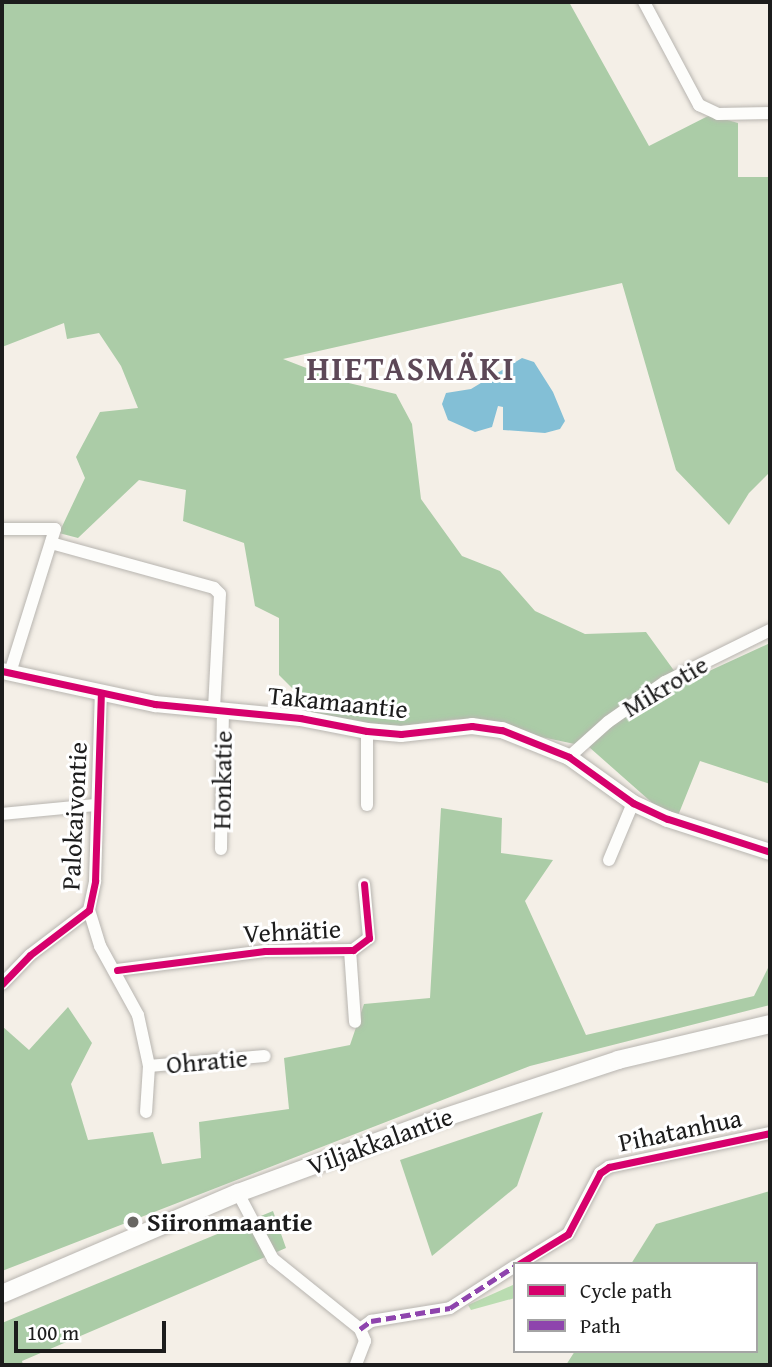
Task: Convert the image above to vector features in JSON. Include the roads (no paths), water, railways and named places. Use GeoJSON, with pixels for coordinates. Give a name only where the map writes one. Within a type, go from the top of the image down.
{"type":"FeatureCollection","features":[{"type":"Feature","properties":{"kind":"main road","name":"Viljakkalantie"},"geometry":{"type":"LineString","coordinates":[[2,1294],[238,1193],[434,1121],[618,1060],[770,1024]]}},
{"type":"Feature","properties":{"kind":"street"},"geometry":{"type":"LineString","coordinates":[[644,2],[699,105],[718,114],[770,113]]}},
{"type":"Feature","properties":{"kind":"street"},"geometry":{"type":"LineString","coordinates":[[2,529],[53,536],[6,672]]}},
{"type":"Feature","properties":{"kind":"street","name":"Honkatie"},"geometry":{"type":"LineString","coordinates":[[53,536],[214,588],[220,594],[221,849]]}},
{"type":"Feature","properties":{"kind":"street","name":"Mikrotie"},"geometry":{"type":"LineString","coordinates":[[569,757],[608,722],[665,682],[770,630]]}},
{"type":"Feature","properties":{"kind":"street","name":"Takamaantie"},"geometry":{"type":"LineString","coordinates":[[6,672],[101,693],[366,731],[401,734],[482,728],[528,738],[569,757],[633,803],[668,820],[770,852]]}},
{"type":"Feature","properties":{"kind":"street","name":"Palokaivontie"},"geometry":{"type":"LineString","coordinates":[[2,984],[30,955],[89,911],[95,881],[95,805],[101,693]]}},
{"type":"Feature","properties":{"kind":"street"},"geometry":{"type":"LineString","coordinates":[[366,731],[367,805]]}},
{"type":"Feature","properties":{"kind":"street"},"geometry":{"type":"LineString","coordinates":[[609,860],[633,803]]}},
{"type":"Feature","properties":{"kind":"street"},"geometry":{"type":"LineString","coordinates":[[2,814],[95,805]]}},
{"type":"Feature","properties":{"kind":"street","name":"Vehnätie"},"geometry":{"type":"LineString","coordinates":[[117,970],[265,951],[350,950],[369,938],[363,884]]}},
{"type":"Feature","properties":{"kind":"street"},"geometry":{"type":"LineString","coordinates":[[89,911],[100,946],[117,970],[138,1015],[149,1066],[146,1112]]}},
{"type":"Feature","properties":{"kind":"street"},"geometry":{"type":"LineString","coordinates":[[350,950],[355,1023]]}},
{"type":"Feature","properties":{"kind":"street","name":"Ohratie"},"geometry":{"type":"LineString","coordinates":[[149,1066],[265,1056]]}},
{"type":"Feature","properties":{"kind":"street","name":"Pihatanhua"},"geometry":{"type":"LineString","coordinates":[[522,1262],[568,1234],[600,1173],[610,1167],[770,1133]]}},
{"type":"Feature","properties":{"kind":"street"},"geometry":{"type":"LineString","coordinates":[[238,1193],[273,1259],[360,1329],[365,1341],[356,1365]]}},
{"type":"Feature","properties":{"kind":"street","name":"Pihatanhua"},"geometry":{"type":"LineString","coordinates":[[360,1329],[371,1321],[450,1308],[513,1268]]}},
{"type":"Feature","properties":{"kind":"water"},"geometry":{"type":"Polygon","coordinates":[[[522,358],[534,362],[553,392],[565,421],[560,429],[545,433],[503,430],[503,407],[498,406],[492,427],[475,432],[448,420],[442,404],[446,393],[471,389],[522,358]]]}},
{"type":"Feature","properties":{"kind":"place","name":"Siironmaantie"},"geometry":{"type":"Point","coordinates":[133,1222]}},
{"type":"Feature","properties":{"kind":"district","name":"HIETASMÄKI"},"geometry":{"type":"Point","coordinates":[411,369]}}]}
